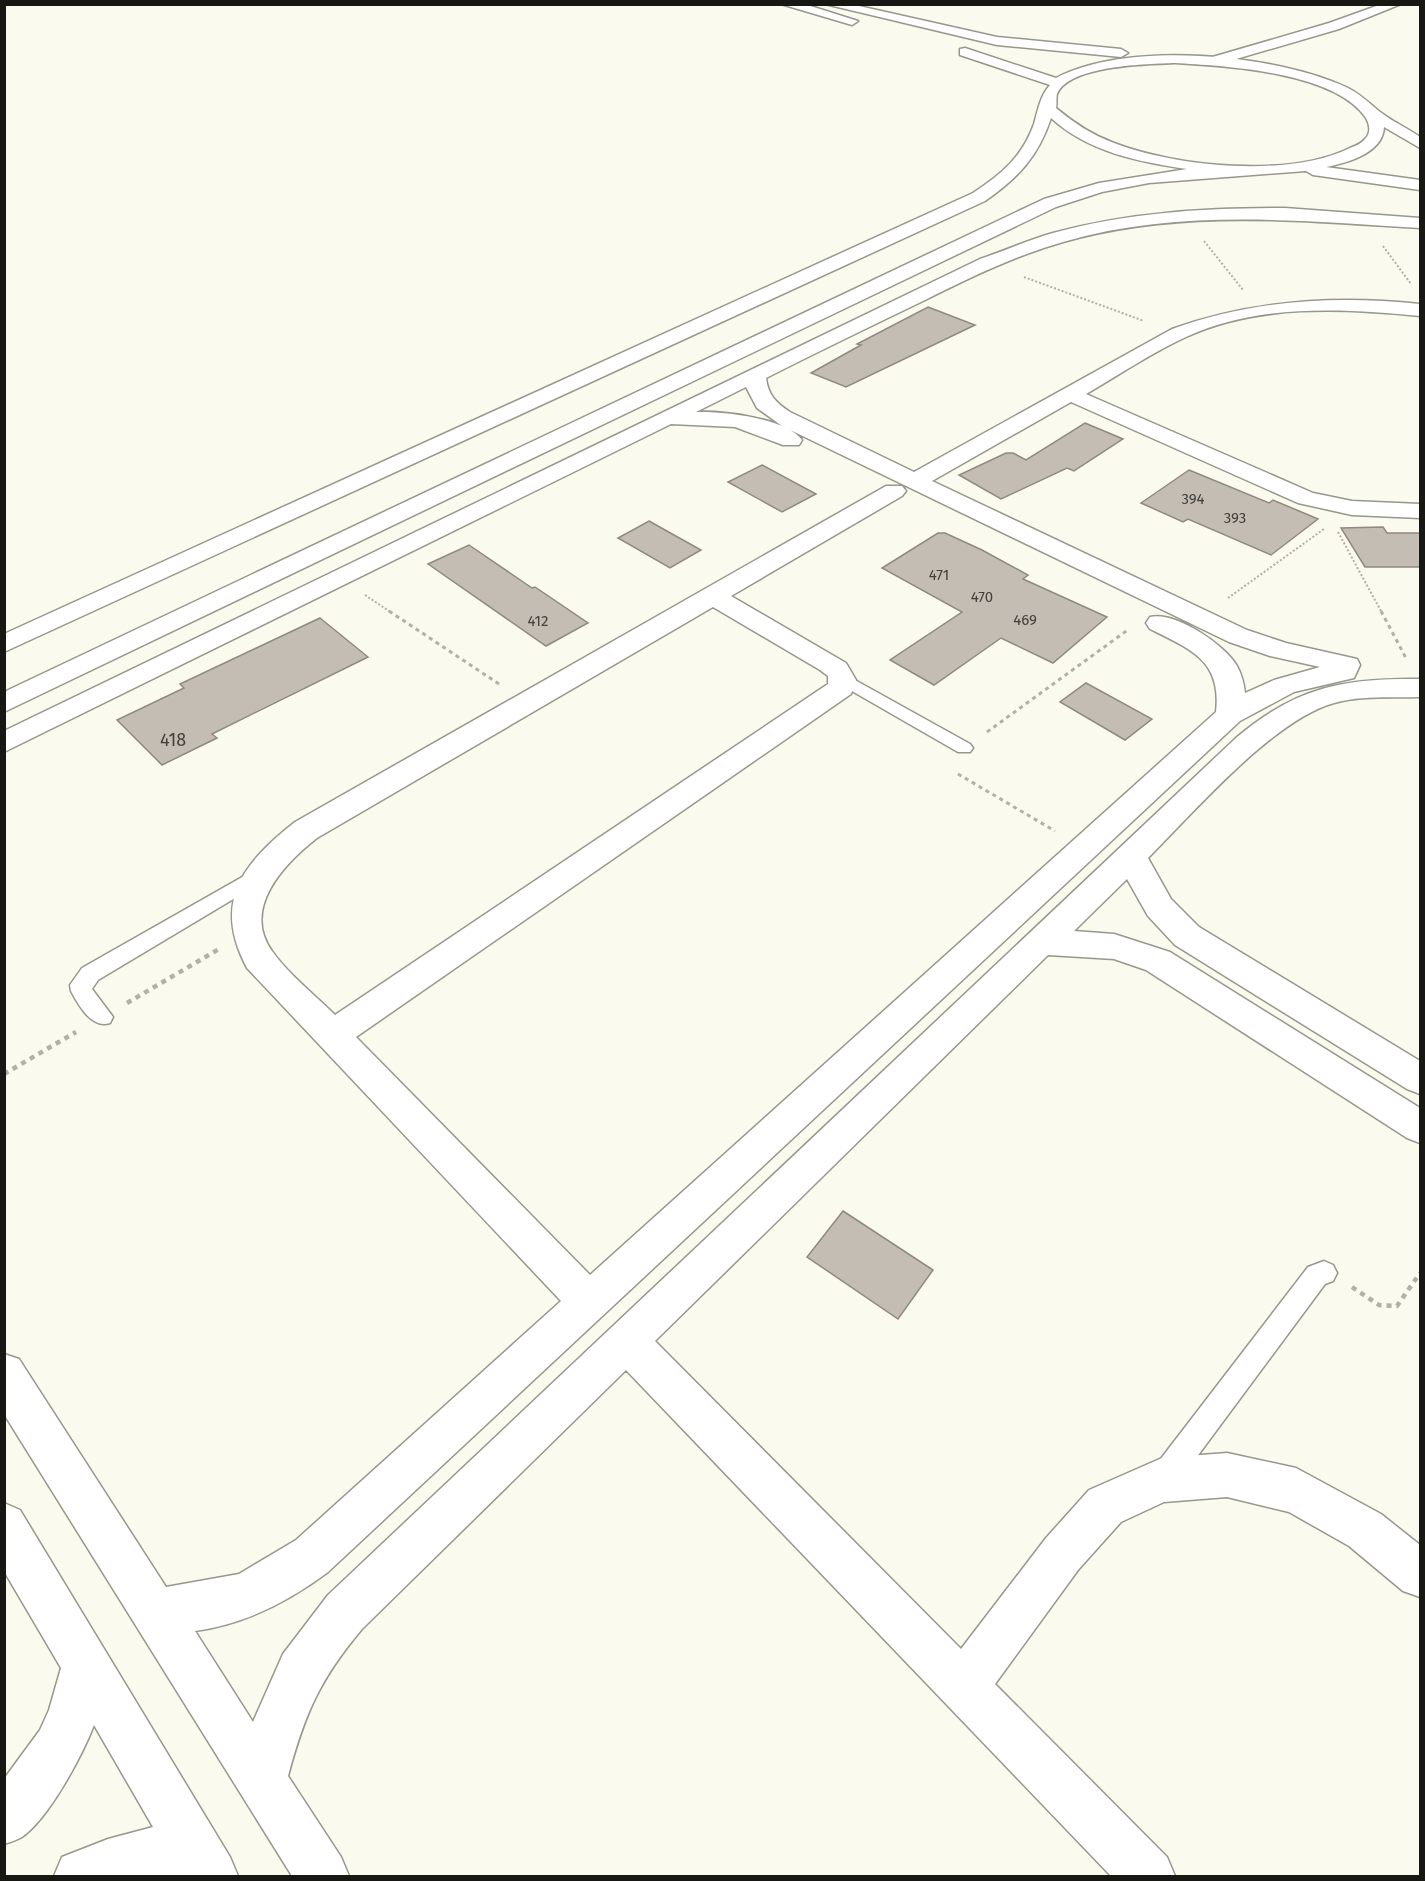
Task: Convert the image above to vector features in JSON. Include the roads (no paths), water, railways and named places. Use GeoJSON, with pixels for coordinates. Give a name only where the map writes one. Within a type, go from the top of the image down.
{"type":"FeatureCollection","features":[{"type":"Feature","properties":{"kind":"street"},"geometry":{"type":"LineString","coordinates":[[787,4],[917,38]]}},
{"type":"Feature","properties":{"kind":"street"},"geometry":{"type":"LineString","coordinates":[[831,4],[1006,42],[1254,66],[1309,79],[1352,97],[1420,143]]}},
{"type":"Feature","properties":{"kind":"street"},"geometry":{"type":"LineString","coordinates":[[1214,61],[1334,27],[1395,4]]}},
{"type":"Feature","properties":{"kind":"street"},"geometry":{"type":"LineString","coordinates":[[948,47],[1058,83]]}},
{"type":"Feature","properties":{"kind":"street"},"geometry":{"type":"LineString","coordinates":[[4,644],[979,197],[1007,179],[1025,160],[1036,142],[1048,95],[1058,83],[1083,71],[1120,63],[1194,60]]}},
{"type":"Feature","properties":{"kind":"street"},"geometry":{"type":"LineString","coordinates":[[1048,102],[1054,116],[1072,131],[1118,150],[1181,164],[1250,169]]}},
{"type":"Feature","properties":{"kind":"street"},"geometry":{"type":"LineString","coordinates":[[4,703],[1050,203],[1076,193],[1139,179],[1294,167],[1330,161],[1367,146],[1374,139],[1378,125],[1370,111]]}},
{"type":"Feature","properties":{"kind":"street"},"geometry":{"type":"LineString","coordinates":[[1294,167],[1420,185]]}},
{"type":"Feature","properties":{"kind":"street"},"geometry":{"type":"LineString","coordinates":[[4,743],[338,577],[986,263],[1060,237],[1185,217],[1286,214],[1361,217],[1420,223]]}},
{"type":"Feature","properties":{"kind":"street"},"geometry":{"type":"LineString","coordinates":[[589,1302],[259,959],[248,933],[248,903],[260,874],[280,850],[306,830],[905,486],[1179,333],[1205,322],[1258,309],[1347,304],[1420,310]]}},
{"type":"Feature","properties":{"kind":"street"},"geometry":{"type":"LineString","coordinates":[[755,375],[759,398],[774,412],[905,486],[1199,642],[1218,658],[1230,677],[1233,696],[1230,715]]}},
{"type":"Feature","properties":{"kind":"street"},"geometry":{"type":"LineString","coordinates":[[1069,394],[1306,498],[1352,508],[1420,511]]}},
{"type":"Feature","properties":{"kind":"street"},"geometry":{"type":"LineString","coordinates":[[662,420],[713,417],[748,422],[905,486],[1238,636],[1279,650],[1370,669],[1418,676]]}},
{"type":"Feature","properties":{"kind":"street"},"geometry":{"type":"LineString","coordinates":[[332,1035],[841,688],[844,679],[840,671],[713,596]]}},
{"type":"Feature","properties":{"kind":"street"},"geometry":{"type":"LineString","coordinates":[[155,1612],[242,1599],[279,1581],[312,1556],[1230,715],[1257,696],[1290,682],[1328,673],[1370,669]]}},
{"type":"Feature","properties":{"kind":"street"},"geometry":{"type":"LineString","coordinates":[[261,1780],[276,1724],[293,1681],[316,1644],[345,1612],[1131,854],[1267,725],[1289,710],[1316,698],[1418,676]]}},
{"type":"Feature","properties":{"kind":"street"},"geometry":{"type":"LineString","coordinates":[[1131,854],[1152,900],[1166,919],[1187,936],[1420,1079]]}},
{"type":"Feature","properties":{"kind":"street"},"geometry":{"type":"LineString","coordinates":[[1039,943],[1109,944],[1134,950],[1158,961],[1420,1127]]}},
{"type":"Feature","properties":{"kind":"street"},"geometry":{"type":"LineString","coordinates":[[626,1341],[1148,1876]]}},
{"type":"Feature","properties":{"kind":"street"},"geometry":{"type":"LineString","coordinates":[[4,1374],[322,1876]]}},
{"type":"Feature","properties":{"kind":"street"},"geometry":{"type":"LineString","coordinates":[[963,1687],[1062,1554],[1105,1506],[1162,1480],[1227,1475],[1296,1491],[1365,1530],[1420,1574]]}},
{"type":"Feature","properties":{"kind":"street"},"geometry":{"type":"LineString","coordinates":[[4,1526],[203,1862]]}},
{"type":"Feature","properties":{"kind":"street"},"geometry":{"type":"LineString","coordinates":[[4,1818],[33,1787],[60,1746],[78,1704],[86,1664]]}},
{"type":"Feature","properties":{"kind":"street"},"geometry":{"type":"LineString","coordinates":[[81,1876],[113,1862],[154,1851],[203,1862]]}},
{"type":"Feature","properties":{"kind":"lane"},"geometry":{"type":"LineString","coordinates":[[844,679],[964,748]]}},
{"type":"Feature","properties":{"kind":"lane"},"geometry":{"type":"LineString","coordinates":[[102,1017],[82,991],[81,985],[90,974],[260,874]]}},
{"type":"Feature","properties":{"kind":"lane"},"geometry":{"type":"LineString","coordinates":[[1162,1480],[1317,1275],[1324,1273]]}}]}
